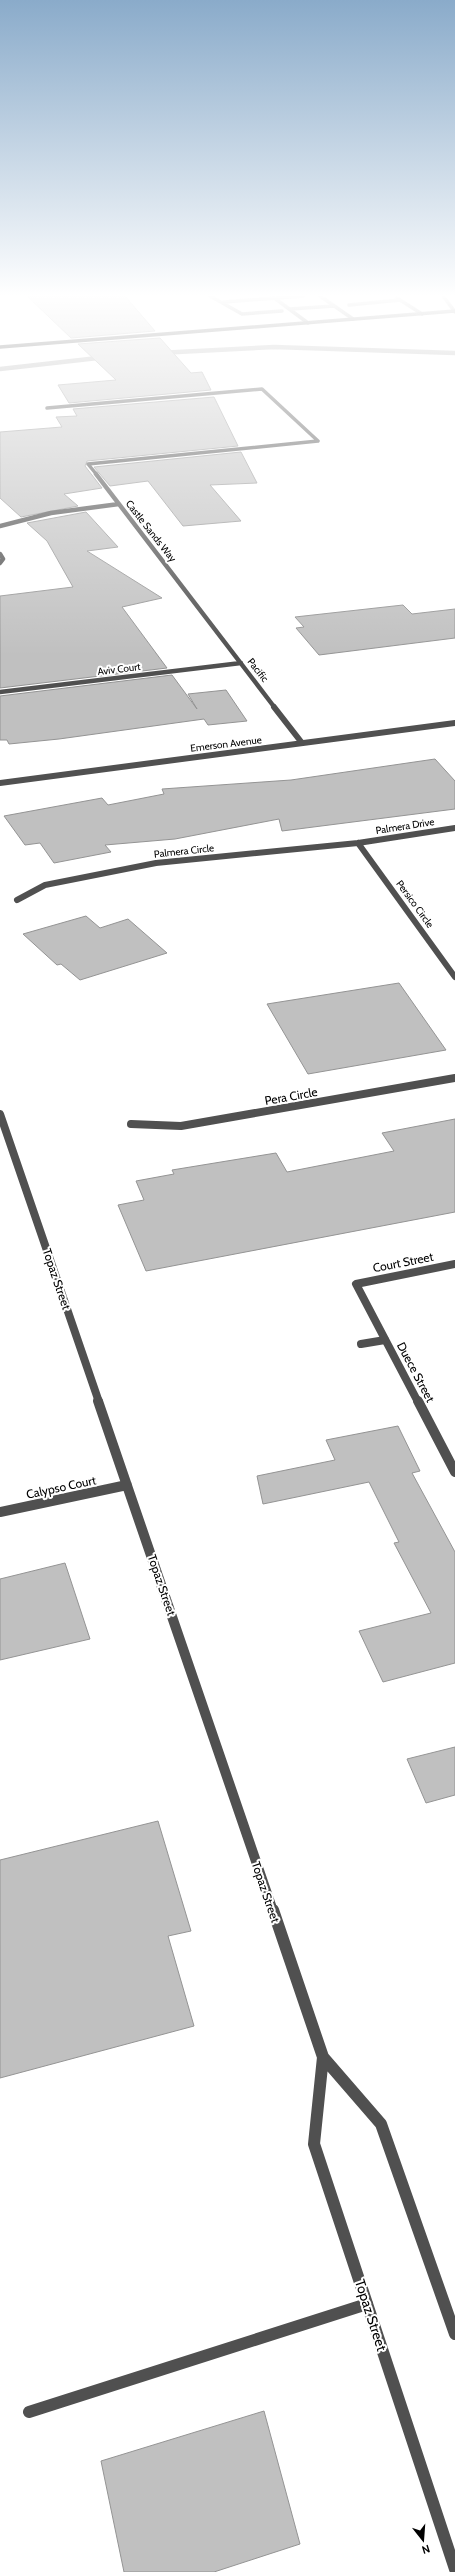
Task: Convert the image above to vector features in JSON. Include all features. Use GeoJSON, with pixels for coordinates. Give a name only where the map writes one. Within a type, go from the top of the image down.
{"type":"FeatureCollection","features":[{"type":"Feature","properties":{"kind":"street","name":"Castle Sands Way"},"geometry":{"type":"LineString","coordinates":[[199,609],[88,464],[318,441],[291,416]]}},
{"type":"Feature","properties":{"kind":"street"},"geometry":{"type":"LineString","coordinates":[[0,526],[51,513],[118,504]]}},
{"type":"Feature","properties":{"kind":"street"},"geometry":{"type":"LineString","coordinates":[[0,554],[3,559],[0,563]]}},
{"type":"Feature","properties":{"kind":"street","name":"Pacific"},"geometry":{"type":"LineString","coordinates":[[199,609],[302,743]]}},
{"type":"Feature","properties":{"kind":"street","name":"Aviv Court"},"geometry":{"type":"LineString","coordinates":[[0,692],[241,663]]}},
{"type":"Feature","properties":{"kind":"street","name":"Emerson Avenue"},"geometry":{"type":"LineString","coordinates":[[0,782],[455,723]]}},
{"type":"Feature","properties":{"kind":"street","name":"Palmera Drive"},"geometry":{"type":"LineString","coordinates":[[358,844],[400,835],[455,828]]}},
{"type":"Feature","properties":{"kind":"street","name":"Palmera Circle"},"geometry":{"type":"LineString","coordinates":[[17,900],[45,885],[156,863],[358,844]]}},
{"type":"Feature","properties":{"kind":"street","name":"Persico Circle"},"geometry":{"type":"LineString","coordinates":[[358,844],[455,977]]}},
{"type":"Feature","properties":{"kind":"street","name":"Pera Circle"},"geometry":{"type":"LineString","coordinates":[[130,1124],[181,1126],[455,1078]]}},
{"type":"Feature","properties":{"kind":"street","name":"Topaz Street"},"geometry":{"type":"LineString","coordinates":[[0,1114],[323,2057],[381,2124],[455,2334]]}},
{"type":"Feature","properties":{"kind":"street","name":"Court Street"},"geometry":{"type":"LineString","coordinates":[[356,1284],[455,1264]]}},
{"type":"Feature","properties":{"kind":"street","name":"Duece Street"},"geometry":{"type":"LineString","coordinates":[[356,1284],[455,1472]]}},
{"type":"Feature","properties":{"kind":"street"},"geometry":{"type":"LineString","coordinates":[[362,1344],[385,1340]]}},
{"type":"Feature","properties":{"kind":"street","name":"Calypso Court"},"geometry":{"type":"LineString","coordinates":[[0,1512],[127,1485]]}},
{"type":"Feature","properties":{"kind":"street","name":"Topaz Street"},"geometry":{"type":"LineString","coordinates":[[323,2057],[314,2144],[455,2569]]}},
{"type":"Feature","properties":{"kind":"street"},"geometry":{"type":"LineString","coordinates":[[30,2412],[367,2304]]}},
{"type":"Feature","properties":{"kind":"building"},"geometry":{"type":"Polygon","coordinates":[[[223,416],[238,446],[87,461],[85,466],[102,488],[64,494],[78,506],[21,517],[0,498],[0,432],[62,427],[56,417],[223,416]]]}},
{"type":"Feature","properties":{"kind":"building"},"geometry":{"type":"Polygon","coordinates":[[[241,452],[257,483],[210,485],[241,521],[183,526],[148,481],[110,486],[94,467],[241,452]]]}},
{"type":"Feature","properties":{"kind":"building"},"geometry":{"type":"Polygon","coordinates":[[[86,512],[118,547],[87,551],[162,598],[122,607],[167,668],[0,688],[0,596],[73,587],[47,541],[27,523],[86,512]]]}},
{"type":"Feature","properties":{"kind":"building"},"geometry":{"type":"Polygon","coordinates":[[[403,605],[412,614],[455,609],[455,638],[319,655],[296,628],[304,627],[295,617],[403,605]]]}},
{"type":"Feature","properties":{"kind":"building"},"geometry":{"type":"Polygon","coordinates":[[[172,675],[197,709],[188,694],[226,690],[247,721],[208,725],[204,719],[59,739],[9,744],[7,740],[0,740],[0,696],[172,675]]]}},
{"type":"Feature","properties":{"kind":"building"},"geometry":{"type":"Polygon","coordinates":[[[435,759],[455,781],[455,809],[282,831],[279,819],[175,839],[105,845],[111,852],[54,863],[40,843],[25,845],[4,816],[102,798],[108,805],[164,794],[162,789],[291,780],[435,759]]]}},
{"type":"Feature","properties":{"kind":"building"},"geometry":{"type":"Polygon","coordinates":[[[86,916],[100,928],[128,919],[167,953],[80,980],[61,964],[57,965],[23,934],[86,916]]]}},
{"type":"Feature","properties":{"kind":"building"},"geometry":{"type":"Polygon","coordinates":[[[399,983],[446,1050],[308,1074],[267,1004],[399,983]]]}},
{"type":"Feature","properties":{"kind":"building"},"geometry":{"type":"Polygon","coordinates":[[[455,1119],[455,1212],[146,1271],[118,1205],[144,1200],[136,1181],[174,1174],[172,1170],[276,1153],[287,1172],[394,1151],[382,1133],[455,1119]]]}},
{"type":"Feature","properties":{"kind":"building"},"geometry":{"type":"Polygon","coordinates":[[[398,1426],[420,1471],[412,1473],[455,1552],[455,1663],[383,1682],[359,1631],[431,1613],[394,1543],[399,1542],[369,1482],[263,1504],[257,1476],[335,1460],[326,1440],[398,1426]]]}},
{"type":"Feature","properties":{"kind":"building"},"geometry":{"type":"Polygon","coordinates":[[[65,1563],[90,1639],[0,1660],[0,1579],[65,1563]]]}},
{"type":"Feature","properties":{"kind":"building"},"geometry":{"type":"Polygon","coordinates":[[[455,1747],[455,1795],[426,1803],[407,1759],[455,1747]]]}},
{"type":"Feature","properties":{"kind":"building"},"geometry":{"type":"Polygon","coordinates":[[[158,1821],[191,1931],[168,1936],[194,2026],[0,2078],[0,1860],[158,1821]]]}},
{"type":"Feature","properties":{"kind":"building"},"geometry":{"type":"Polygon","coordinates":[[[264,2411],[300,2544],[214,2572],[124,2572],[101,2461],[264,2411]]]}}]}
